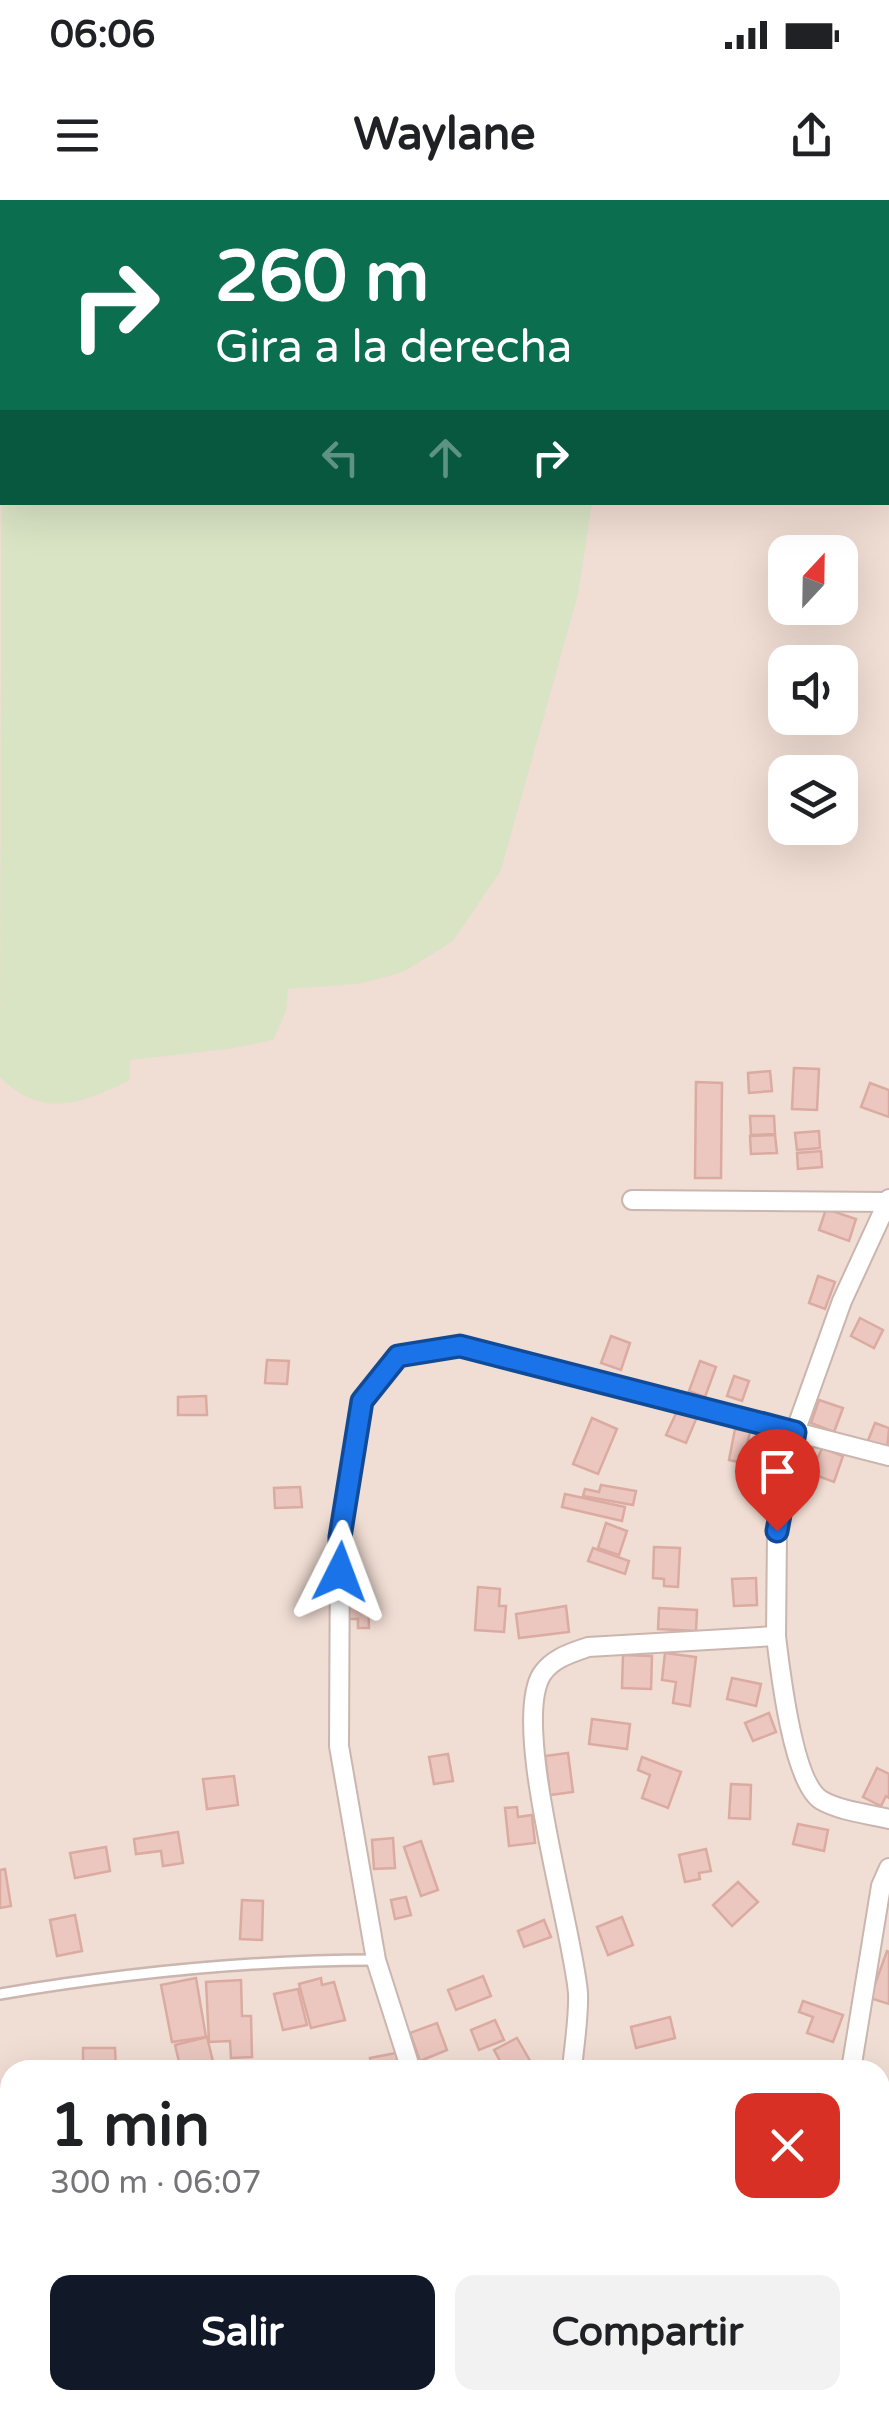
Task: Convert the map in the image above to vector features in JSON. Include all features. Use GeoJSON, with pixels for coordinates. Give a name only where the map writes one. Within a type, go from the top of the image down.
{"type":"FeatureCollection","features":[{"type":"Feature","properties":{"kind":"street"},"geometry":{"type":"LineString","coordinates":[[632,1200],[888,1203],[842,1301],[795,1432],[777,1531],[776,1636],[786,1716],[810,1790],[828,1803],[889,1820]]}},
{"type":"Feature","properties":{"kind":"street"},"geometry":{"type":"LineString","coordinates":[[408,2060],[376,1960],[340,1746],[340,1537],[362,1401],[386,1370],[398,1356],[460,1346],[889,1456]]}},
{"type":"Feature","properties":{"kind":"street"},"geometry":{"type":"LineString","coordinates":[[573,2060],[578,1994],[540,1797],[534,1707],[541,1676],[560,1657],[588,1647],[776,1636]]}},
{"type":"Feature","properties":{"kind":"street"},"geometry":{"type":"LineString","coordinates":[[852,2060],[882,1886],[889,1868]]}},
{"type":"Feature","properties":{"kind":"lane"},"geometry":{"type":"LineString","coordinates":[[0,1994],[114,1975],[296,1960],[376,1960]]}},
{"type":"Feature","properties":{"kind":"shaded area"},"geometry":{"type":"Polygon","coordinates":[[[0,505],[889,505],[889,2060],[0,2060],[0,505]]]}},
{"type":"Feature","properties":{"kind":"green space"},"geometry":{"type":"Polygon","coordinates":[[[1,505],[592,505],[578,594],[501,870],[453,941],[403,972],[359,984],[288,989],[286,1011],[273,1040],[130,1060],[130,1080],[79,1100],[47,1103],[32,1099],[0,1077],[1,505]]]}},
{"type":"Feature","properties":{"kind":"building"},"geometry":{"type":"Polygon","coordinates":[[[794,1068],[819,1069],[817,1110],[792,1109],[794,1068]]]}},
{"type":"Feature","properties":{"kind":"building"},"geometry":{"type":"Polygon","coordinates":[[[770,1071],[772,1091],[749,1093],[748,1073],[770,1071]]]}},
{"type":"Feature","properties":{"kind":"building"},"geometry":{"type":"Polygon","coordinates":[[[696,1082],[722,1083],[721,1178],[695,1178],[696,1082]]]}},
{"type":"Feature","properties":{"kind":"building"},"geometry":{"type":"Polygon","coordinates":[[[870,1083],[889,1090],[889,1117],[861,1107],[870,1083]]]}},
{"type":"Feature","properties":{"kind":"building"},"geometry":{"type":"Polygon","coordinates":[[[750,1116],[774,1116],[775,1134],[751,1135],[750,1116]]]}},
{"type":"Feature","properties":{"kind":"building"},"geometry":{"type":"Polygon","coordinates":[[[819,1131],[820,1148],[797,1150],[795,1133],[819,1131]]]}},
{"type":"Feature","properties":{"kind":"building"},"geometry":{"type":"Polygon","coordinates":[[[775,1135],[777,1153],[751,1154],[750,1136],[775,1135]]]}},
{"type":"Feature","properties":{"kind":"building"},"geometry":{"type":"Polygon","coordinates":[[[821,1151],[822,1167],[798,1169],[797,1153],[821,1151]]]}},
{"type":"Feature","properties":{"kind":"building"},"geometry":{"type":"Polygon","coordinates":[[[826,1209],[856,1219],[849,1241],[819,1230],[826,1209]]]}},
{"type":"Feature","properties":{"kind":"building"},"geometry":{"type":"Polygon","coordinates":[[[818,1276],[835,1282],[825,1309],[809,1303],[818,1276]]]}},
{"type":"Feature","properties":{"kind":"building"},"geometry":{"type":"Polygon","coordinates":[[[860,1318],[883,1330],[874,1348],[851,1336],[860,1318]]]}},
{"type":"Feature","properties":{"kind":"building"},"geometry":{"type":"Polygon","coordinates":[[[611,1336],[630,1343],[621,1370],[601,1363],[611,1336]]]}},
{"type":"Feature","properties":{"kind":"building"},"geometry":{"type":"Polygon","coordinates":[[[267,1360],[289,1361],[287,1384],[265,1383],[267,1360]]]}},
{"type":"Feature","properties":{"kind":"building"},"geometry":{"type":"Polygon","coordinates":[[[700,1361],[716,1367],[705,1397],[689,1391],[700,1361]]]}},
{"type":"Feature","properties":{"kind":"building"},"geometry":{"type":"Polygon","coordinates":[[[734,1376],[749,1381],[742,1401],[727,1396],[734,1376]]]}},
{"type":"Feature","properties":{"kind":"building"},"geometry":{"type":"Polygon","coordinates":[[[206,1396],[207,1415],[178,1415],[178,1397],[206,1396]]]}},
{"type":"Feature","properties":{"kind":"building"},"geometry":{"type":"Polygon","coordinates":[[[819,1400],[843,1408],[834,1432],[811,1423],[819,1400]]]}},
{"type":"Feature","properties":{"kind":"building"},"geometry":{"type":"Polygon","coordinates":[[[678,1409],[697,1417],[686,1443],[666,1435],[678,1409]]]}},
{"type":"Feature","properties":{"kind":"building"},"geometry":{"type":"Polygon","coordinates":[[[592,1418],[617,1429],[598,1474],[573,1464],[592,1418]]]}},
{"type":"Feature","properties":{"kind":"building"},"geometry":{"type":"Polygon","coordinates":[[[875,1423],[889,1428],[887,1451],[867,1443],[875,1423]]]}},
{"type":"Feature","properties":{"kind":"building"},"geometry":{"type":"Polygon","coordinates":[[[735,1429],[750,1432],[743,1463],[729,1460],[735,1429]]]}},
{"type":"Feature","properties":{"kind":"building"},"geometry":{"type":"Polygon","coordinates":[[[759,1431],[783,1437],[775,1465],[752,1458],[759,1431]]]}},
{"type":"Feature","properties":{"kind":"building"},"geometry":{"type":"Polygon","coordinates":[[[803,1442],[814,1446],[809,1457],[817,1460],[822,1448],[843,1456],[834,1482],[793,1467],[803,1442]]]}},
{"type":"Feature","properties":{"kind":"building"},"geometry":{"type":"Polygon","coordinates":[[[601,1485],[636,1491],[633,1505],[583,1496],[585,1489],[599,1492],[601,1485]]]}},
{"type":"Feature","properties":{"kind":"building"},"geometry":{"type":"Polygon","coordinates":[[[300,1487],[302,1507],[275,1508],[274,1488],[300,1487]]]}},
{"type":"Feature","properties":{"kind":"building"},"geometry":{"type":"Polygon","coordinates":[[[565,1494],[625,1507],[622,1521],[562,1507],[565,1494]]]}},
{"type":"Feature","properties":{"kind":"building"},"geometry":{"type":"Polygon","coordinates":[[[606,1523],[627,1531],[619,1555],[598,1548],[606,1523]]]}},
{"type":"Feature","properties":{"kind":"building"},"geometry":{"type":"Polygon","coordinates":[[[654,1547],[680,1548],[678,1587],[664,1586],[664,1579],[653,1578],[654,1547]]]}},
{"type":"Feature","properties":{"kind":"building"},"geometry":{"type":"Polygon","coordinates":[[[593,1548],[629,1561],[625,1574],[588,1561],[593,1548]]]}},
{"type":"Feature","properties":{"kind":"building"},"geometry":{"type":"Polygon","coordinates":[[[756,1578],[757,1605],[734,1606],[732,1579],[756,1578]]]}},
{"type":"Feature","properties":{"kind":"building"},"geometry":{"type":"Polygon","coordinates":[[[478,1587],[500,1589],[499,1606],[506,1606],[504,1632],[475,1630],[478,1587]]]}},
{"type":"Feature","properties":{"kind":"building"},"geometry":{"type":"Polygon","coordinates":[[[346,1598],[368,1598],[369,1628],[358,1628],[358,1619],[346,1619],[346,1598]]]}},
{"type":"Feature","properties":{"kind":"building"},"geometry":{"type":"Polygon","coordinates":[[[566,1606],[569,1632],[519,1638],[516,1614],[566,1606]]]}},
{"type":"Feature","properties":{"kind":"building"},"geometry":{"type":"Polygon","coordinates":[[[659,1608],[697,1610],[696,1631],[658,1629],[659,1608]]]}},
{"type":"Feature","properties":{"kind":"building"},"geometry":{"type":"Polygon","coordinates":[[[665,1653],[696,1657],[690,1706],[673,1703],[676,1682],[662,1680],[665,1653]]]}},
{"type":"Feature","properties":{"kind":"building"},"geometry":{"type":"Polygon","coordinates":[[[623,1655],[652,1656],[651,1689],[622,1688],[623,1655]]]}},
{"type":"Feature","properties":{"kind":"building"},"geometry":{"type":"Polygon","coordinates":[[[732,1678],[761,1684],[756,1706],[727,1699],[732,1678]]]}},
{"type":"Feature","properties":{"kind":"building"},"geometry":{"type":"Polygon","coordinates":[[[769,1713],[776,1732],[753,1741],[745,1723],[769,1713]]]}},
{"type":"Feature","properties":{"kind":"building"},"geometry":{"type":"Polygon","coordinates":[[[592,1719],[630,1724],[627,1749],[589,1744],[592,1719]]]}},
{"type":"Feature","properties":{"kind":"building"},"geometry":{"type":"Polygon","coordinates":[[[568,1753],[573,1792],[550,1795],[545,1756],[568,1753]]]}},
{"type":"Feature","properties":{"kind":"building"},"geometry":{"type":"Polygon","coordinates":[[[448,1754],[453,1781],[434,1784],[429,1757],[448,1754]]]}},
{"type":"Feature","properties":{"kind":"building"},"geometry":{"type":"Polygon","coordinates":[[[642,1757],[681,1772],[668,1808],[642,1798],[650,1775],[638,1770],[642,1757]]]}},
{"type":"Feature","properties":{"kind":"building"},"geometry":{"type":"Polygon","coordinates":[[[877,1768],[889,1774],[889,1798],[886,1796],[881,1806],[863,1797],[877,1768]]]}},
{"type":"Feature","properties":{"kind":"building"},"geometry":{"type":"Polygon","coordinates":[[[234,1776],[238,1805],[207,1809],[203,1779],[234,1776]]]}},
{"type":"Feature","properties":{"kind":"building"},"geometry":{"type":"Polygon","coordinates":[[[731,1784],[751,1785],[750,1819],[729,1818],[731,1784]]]}},
{"type":"Feature","properties":{"kind":"building"},"geometry":{"type":"Polygon","coordinates":[[[517,1807],[518,1817],[532,1815],[535,1843],[509,1846],[505,1808],[517,1807]]]}},
{"type":"Feature","properties":{"kind":"building"},"geometry":{"type":"Polygon","coordinates":[[[798,1824],[828,1830],[824,1851],[793,1844],[798,1824]]]}},
{"type":"Feature","properties":{"kind":"building"},"geometry":{"type":"Polygon","coordinates":[[[178,1832],[183,1863],[163,1866],[161,1851],[136,1854],[134,1839],[178,1832]]]}},
{"type":"Feature","properties":{"kind":"building"},"geometry":{"type":"Polygon","coordinates":[[[393,1838],[395,1868],[374,1869],[372,1840],[393,1838]]]}},
{"type":"Feature","properties":{"kind":"building"},"geometry":{"type":"Polygon","coordinates":[[[421,1841],[438,1890],[421,1896],[404,1847],[421,1841]]]}},
{"type":"Feature","properties":{"kind":"building"},"geometry":{"type":"Polygon","coordinates":[[[106,1847],[110,1871],[75,1878],[70,1853],[106,1847]]]}},
{"type":"Feature","properties":{"kind":"building"},"geometry":{"type":"Polygon","coordinates":[[[706,1849],[711,1871],[699,1873],[700,1879],[685,1882],[679,1855],[706,1849]]]}},
{"type":"Feature","properties":{"kind":"building"},"geometry":{"type":"Polygon","coordinates":[[[5,1869],[11,1906],[0,1908],[0,1870],[5,1869]]]}},
{"type":"Feature","properties":{"kind":"building"},"geometry":{"type":"Polygon","coordinates":[[[738,1882],[758,1902],[732,1926],[713,1905],[738,1882]]]}},
{"type":"Feature","properties":{"kind":"building"},"geometry":{"type":"Polygon","coordinates":[[[406,1897],[411,1915],[395,1919],[391,1900],[406,1897]]]}},
{"type":"Feature","properties":{"kind":"building"},"geometry":{"type":"Polygon","coordinates":[[[242,1900],[263,1901],[262,1940],[240,1939],[242,1900]]]}},
{"type":"Feature","properties":{"kind":"building"},"geometry":{"type":"Polygon","coordinates":[[[75,1915],[82,1951],[57,1956],[50,1920],[75,1915]]]}},
{"type":"Feature","properties":{"kind":"building"},"geometry":{"type":"Polygon","coordinates":[[[622,1917],[633,1945],[608,1955],[597,1927],[622,1917]]]}},
{"type":"Feature","properties":{"kind":"building"},"geometry":{"type":"Polygon","coordinates":[[[544,1920],[551,1937],[524,1947],[518,1931],[544,1920]]]}},
{"type":"Feature","properties":{"kind":"building"},"geometry":{"type":"Polygon","coordinates":[[[889,1952],[889,2004],[870,1998],[889,1952]]]}},
{"type":"Feature","properties":{"kind":"building"},"geometry":{"type":"Polygon","coordinates":[[[483,1976],[491,1996],[456,2010],[448,1990],[483,1976]]]}},
{"type":"Feature","properties":{"kind":"building"},"geometry":{"type":"Polygon","coordinates":[[[196,1978],[206,2037],[172,2042],[161,1985],[196,1978]]]}},
{"type":"Feature","properties":{"kind":"building"},"geometry":{"type":"Polygon","coordinates":[[[321,1978],[322,1985],[334,1982],[345,2020],[311,2028],[299,1984],[321,1978]]]}},
{"type":"Feature","properties":{"kind":"building"},"geometry":{"type":"Polygon","coordinates":[[[241,1980],[242,2016],[251,2016],[252,2057],[231,2058],[230,2041],[209,2042],[206,1982],[241,1980]]]}},
{"type":"Feature","properties":{"kind":"building"},"geometry":{"type":"Polygon","coordinates":[[[298,1989],[307,2025],[283,2030],[274,1994],[298,1989]]]}},
{"type":"Feature","properties":{"kind":"building"},"geometry":{"type":"Polygon","coordinates":[[[803,2001],[843,2015],[833,2042],[807,2033],[813,2017],[799,2012],[803,2001]]]}},
{"type":"Feature","properties":{"kind":"building"},"geometry":{"type":"Polygon","coordinates":[[[670,2017],[675,2038],[636,2048],[631,2027],[670,2017]]]}},
{"type":"Feature","properties":{"kind":"building"},"geometry":{"type":"Polygon","coordinates":[[[495,2020],[504,2040],[479,2050],[471,2030],[495,2020]]]}},
{"type":"Feature","properties":{"kind":"building"},"geometry":{"type":"Polygon","coordinates":[[[437,2023],[447,2050],[420,2060],[410,2033],[437,2023]]]}},
{"type":"Feature","properties":{"kind":"building"},"geometry":{"type":"Polygon","coordinates":[[[207,2037],[213,2060],[179,2060],[175,2045],[207,2037]]]}},
{"type":"Feature","properties":{"kind":"building"},"geometry":{"type":"Polygon","coordinates":[[[517,2038],[530,2060],[500,2060],[494,2050],[517,2038]]]}},
{"type":"Feature","properties":{"kind":"building"},"geometry":{"type":"Polygon","coordinates":[[[83,2048],[115,2048],[116,2060],[83,2060],[83,2048]]]}},
{"type":"Feature","properties":{"kind":"building"},"geometry":{"type":"Polygon","coordinates":[[[396,2053],[397,2060],[370,2060],[396,2053]]]}},
{"type":"Feature","properties":{"kind":"route"},"geometry":{"type":"LineString","coordinates":[[340,1572],[340,1537],[362,1401],[398,1356],[460,1346],[795,1432],[777,1531]]}}]}
